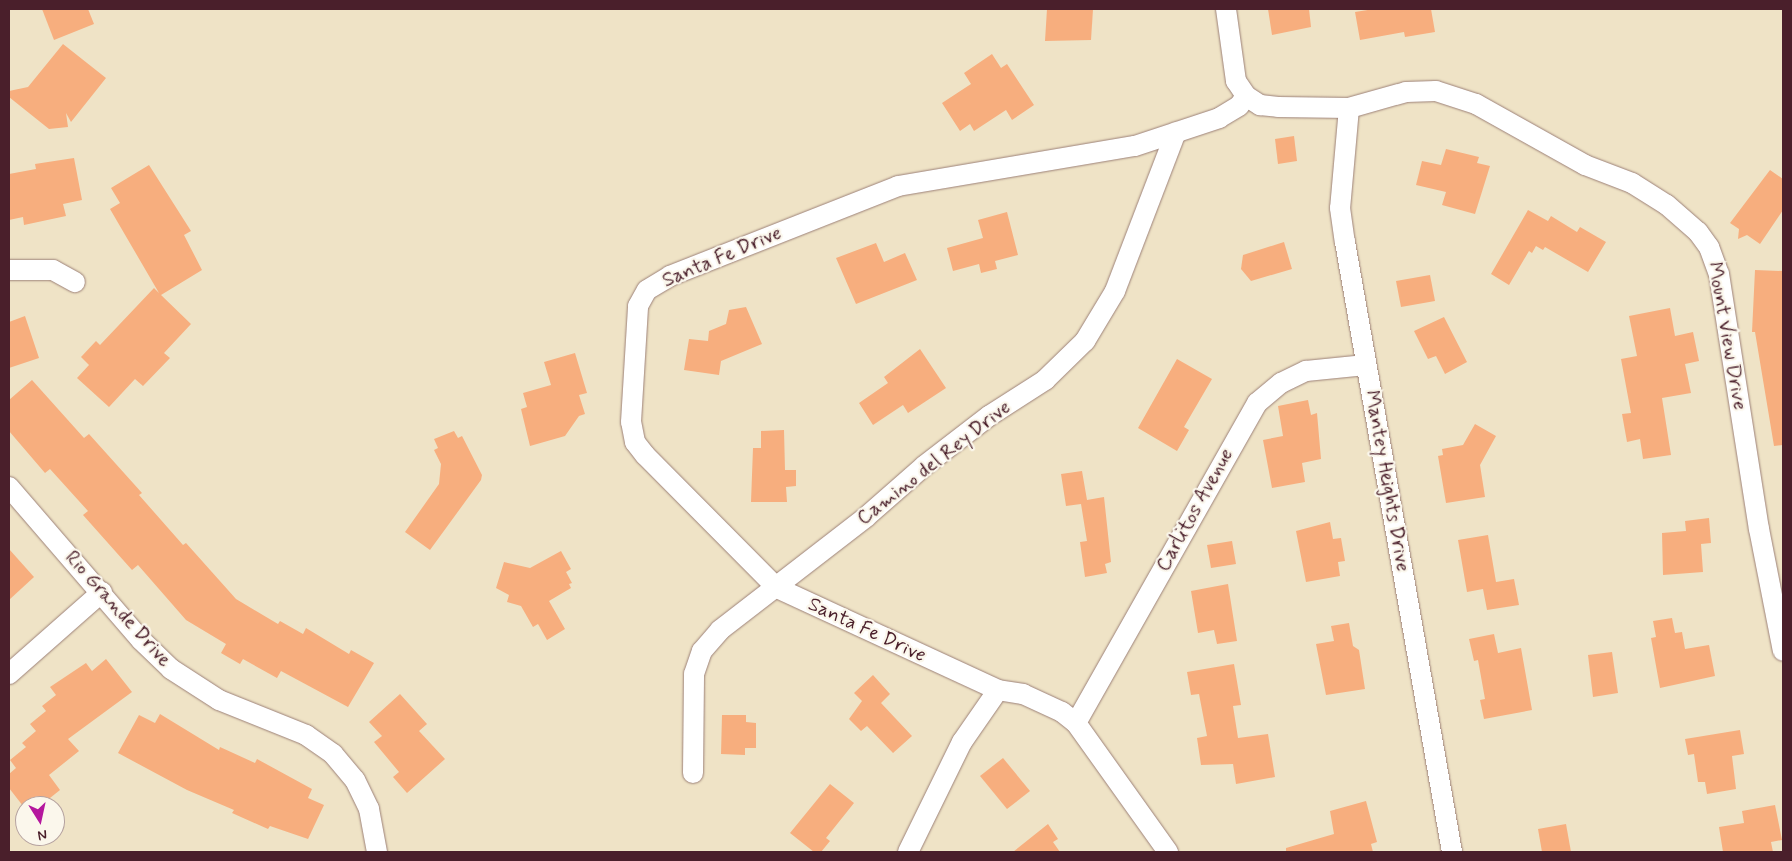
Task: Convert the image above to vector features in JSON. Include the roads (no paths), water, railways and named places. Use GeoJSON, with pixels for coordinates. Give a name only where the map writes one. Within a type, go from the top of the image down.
{"type":"FeatureCollection","features":[{"type":"Feature","properties":{"kind":"street"},"geometry":{"type":"LineString","coordinates":[[1226,9],[1236,80],[1246,96],[1260,105],[1349,108]]}},
{"type":"Feature","properties":{"kind":"street","name":"Mount View Drive"},"geometry":{"type":"LineString","coordinates":[[1349,108],[1406,92],[1436,91],[1476,104],[1584,165],[1632,183],[1667,205],[1698,232],[1709,247],[1720,274],[1759,529],[1783,651]]}},
{"type":"Feature","properties":{"kind":"street","name":"Santa Fe Drive"},"geometry":{"type":"LineString","coordinates":[[1168,852],[1076,723],[1062,712],[1023,694],[998,690],[777,588],[635,442],[631,422],[638,306],[647,290],[670,276],[898,186],[1135,146],[1220,118],[1239,106],[1246,96]]}},
{"type":"Feature","properties":{"kind":"street","name":"Mantey Heights Drive"},"geometry":{"type":"LineString","coordinates":[[1349,108],[1340,208],[1452,852]]}},
{"type":"Feature","properties":{"kind":"street","name":"Camino del Rey Drive"},"geometry":{"type":"LineString","coordinates":[[693,773],[694,674],[702,651],[720,630],[777,588],[924,466],[989,416],[1045,380],[1085,341],[1115,291],[1176,132]]}},
{"type":"Feature","properties":{"kind":"street"},"geometry":{"type":"LineString","coordinates":[[9,270],[53,270],[76,282]]}},
{"type":"Feature","properties":{"kind":"street","name":"Carlitos Avenue"},"geometry":{"type":"LineString","coordinates":[[1076,723],[1257,403],[1281,382],[1306,371],[1366,365]]}},
{"type":"Feature","properties":{"kind":"street","name":"Rio Grande Drive"},"geometry":{"type":"LineString","coordinates":[[9,487],[102,592],[141,640],[171,669],[197,688],[219,700],[306,735],[333,754],[355,780],[368,809],[377,852]]}},
{"type":"Feature","properties":{"kind":"street"},"geometry":{"type":"LineString","coordinates":[[9,674],[102,592]]}},
{"type":"Feature","properties":{"kind":"street"},"geometry":{"type":"LineString","coordinates":[[908,852],[962,742],[998,690]]}}]}
